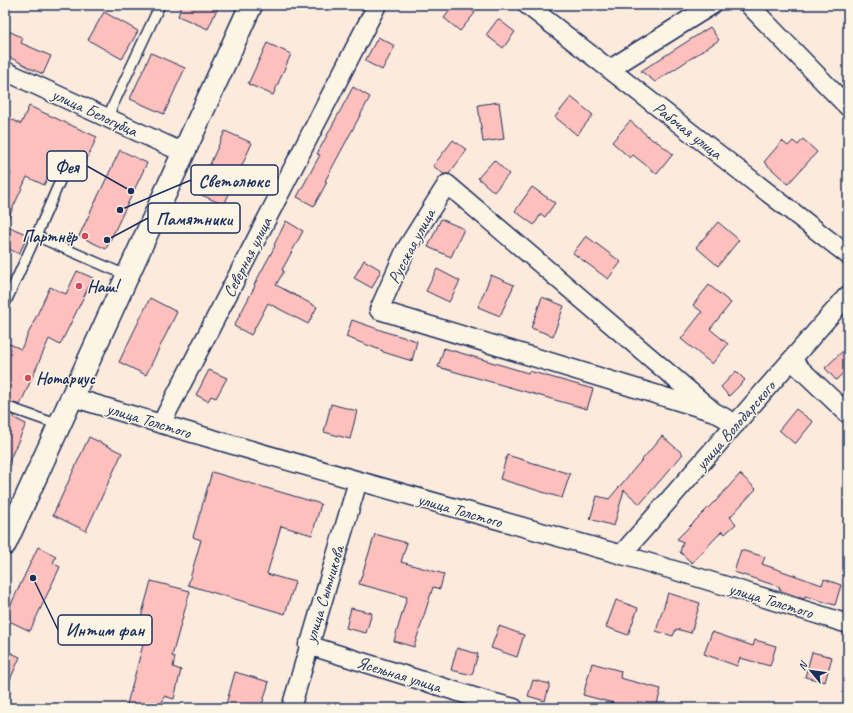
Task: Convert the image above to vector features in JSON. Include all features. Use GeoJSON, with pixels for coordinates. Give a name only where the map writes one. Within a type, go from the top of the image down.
{"type":"FeatureCollection","features":[{"type":"Feature","properties":{"kind":"main road"},"geometry":{"type":"LineString","coordinates":[[5,544],[251,5]]}},
{"type":"Feature","properties":{"kind":"street","name":"Северная улица"},"geometry":{"type":"LineString","coordinates":[[161,424],[377,5]]}},
{"type":"Feature","properties":{"kind":"street","name":"Рабочая улица"},"geometry":{"type":"LineString","coordinates":[[527,5],[848,255]]}},
{"type":"Feature","properties":{"kind":"street"},"geometry":{"type":"LineString","coordinates":[[610,70],[712,5]]}},
{"type":"Feature","properties":{"kind":"street"},"geometry":{"type":"LineString","coordinates":[[749,5],[848,107]]}},
{"type":"Feature","properties":{"kind":"street","name":"улица Белогубца"},"geometry":{"type":"LineString","coordinates":[[5,71],[184,153]]}},
{"type":"Feature","properties":{"kind":"street","name":"Русская улица"},"geometry":{"type":"LineString","coordinates":[[714,412],[446,184],[406,248],[379,310],[714,412],[736,424]]}},
{"type":"Feature","properties":{"kind":"street","name":"улица Володарского"},"geometry":{"type":"LineString","coordinates":[[621,555],[848,295]]}},
{"type":"Feature","properties":{"kind":"street"},"geometry":{"type":"LineString","coordinates":[[791,360],[848,414]]}},
{"type":"Feature","properties":{"kind":"street","name":"улица Толстого"},"geometry":{"type":"LineString","coordinates":[[72,397],[358,481],[621,555],[848,624]]}},
{"type":"Feature","properties":{"kind":"street","name":"улица Сытникова"},"geometry":{"type":"LineString","coordinates":[[291,708],[308,646],[358,481]]}},
{"type":"Feature","properties":{"kind":"street","name":"Ясельная улица"},"geometry":{"type":"LineString","coordinates":[[308,646],[486,705],[514,708]]}},
{"type":"Feature","properties":{"kind":"lane"},"geometry":{"type":"LineString","coordinates":[[107,118],[160,5]]}},
{"type":"Feature","properties":{"kind":"lane"},"geometry":{"type":"LineString","coordinates":[[5,304],[60,181]]}},
{"type":"Feature","properties":{"kind":"lane"},"geometry":{"type":"LineString","coordinates":[[36,236],[128,276]]}},
{"type":"Feature","properties":{"kind":"lane"},"geometry":{"type":"LineString","coordinates":[[5,406],[59,425]]}},
{"type":"Feature","properties":{"kind":"building"},"geometry":{"type":"Polygon","coordinates":[[[182,5],[219,5],[208,29],[178,16],[182,5]]]}},
{"type":"Feature","properties":{"kind":"building"},"geometry":{"type":"Polygon","coordinates":[[[454,5],[466,5],[475,13],[460,31],[444,18],[454,5]]]}},
{"type":"Feature","properties":{"kind":"building"},"geometry":{"type":"Polygon","coordinates":[[[104,12],[138,31],[122,59],[88,40],[104,12]]]}},
{"type":"Feature","properties":{"kind":"building"},"geometry":{"type":"Polygon","coordinates":[[[498,19],[515,32],[503,48],[486,35],[498,19]]]}},
{"type":"Feature","properties":{"kind":"building"},"geometry":{"type":"Polygon","coordinates":[[[710,27],[719,40],[655,82],[641,71],[710,27]]]}},
{"type":"Feature","properties":{"kind":"building"},"geometry":{"type":"Polygon","coordinates":[[[5,29],[23,38],[21,43],[51,56],[43,74],[5,55],[5,29]]]}},
{"type":"Feature","properties":{"kind":"building"},"geometry":{"type":"Polygon","coordinates":[[[378,37],[395,46],[382,70],[365,61],[378,37]]]}},
{"type":"Feature","properties":{"kind":"building"},"geometry":{"type":"Polygon","coordinates":[[[267,43],[291,54],[273,95],[248,84],[267,43]]]}},
{"type":"Feature","properties":{"kind":"building"},"geometry":{"type":"Polygon","coordinates":[[[151,53],[185,68],[164,114],[130,99],[151,53]]]}},
{"type":"Feature","properties":{"kind":"building"},"geometry":{"type":"Polygon","coordinates":[[[353,87],[370,97],[325,181],[327,182],[314,206],[297,197],[320,155],[317,154],[353,87]]]}},
{"type":"Feature","properties":{"kind":"building"},"geometry":{"type":"Polygon","coordinates":[[[571,97],[593,115],[577,135],[555,117],[571,97]]]}},
{"type":"Feature","properties":{"kind":"building"},"geometry":{"type":"Polygon","coordinates":[[[499,102],[504,139],[483,142],[478,105],[499,102]]]}},
{"type":"Feature","properties":{"kind":"building"},"geometry":{"type":"Polygon","coordinates":[[[29,106],[97,137],[84,165],[59,154],[44,185],[27,177],[5,225],[5,186],[11,174],[5,171],[5,116],[21,124],[29,106]]]}},
{"type":"Feature","properties":{"kind":"building"},"geometry":{"type":"Polygon","coordinates":[[[630,121],[654,141],[655,140],[673,154],[657,174],[633,155],[630,158],[612,142],[630,121]]]}},
{"type":"Feature","properties":{"kind":"building"},"geometry":{"type":"Polygon","coordinates":[[[225,131],[252,143],[224,205],[197,193],[225,131]]]}},
{"type":"Feature","properties":{"kind":"building"},"geometry":{"type":"Polygon","coordinates":[[[803,139],[817,152],[788,184],[764,162],[782,141],[788,146],[793,141],[798,145],[803,139]]]}},
{"type":"Feature","properties":{"kind":"building"},"geometry":{"type":"Polygon","coordinates":[[[453,140],[467,150],[449,174],[444,174],[433,166],[453,140]]]}},
{"type":"Feature","properties":{"kind":"building"},"geometry":{"type":"Polygon","coordinates":[[[120,150],[147,163],[106,249],[79,236],[120,150]]]}},
{"type":"Feature","properties":{"kind":"building"},"geometry":{"type":"Polygon","coordinates":[[[494,160],[509,174],[494,192],[478,178],[494,160]]]}},
{"type":"Feature","properties":{"kind":"building"},"geometry":{"type":"Polygon","coordinates":[[[532,187],[555,203],[545,217],[541,214],[534,225],[515,211],[532,187]]]}},
{"type":"Feature","properties":{"kind":"building"},"geometry":{"type":"Polygon","coordinates":[[[441,219],[464,229],[451,257],[428,247],[441,219]]]}},
{"type":"Feature","properties":{"kind":"building"},"geometry":{"type":"Polygon","coordinates":[[[286,221],[303,231],[282,270],[284,271],[276,285],[317,307],[308,324],[268,303],[251,335],[234,326],[275,246],[274,245],[286,221]]]}},
{"type":"Feature","properties":{"kind":"building"},"geometry":{"type":"Polygon","coordinates":[[[718,222],[739,240],[718,266],[696,247],[718,222]]]}},
{"type":"Feature","properties":{"kind":"building"},"geometry":{"type":"Polygon","coordinates":[[[5,225],[28,235],[19,254],[5,247],[5,225]]]}},
{"type":"Feature","properties":{"kind":"building"},"geometry":{"type":"Polygon","coordinates":[[[586,236],[621,262],[608,279],[573,253],[586,236]]]}},
{"type":"Feature","properties":{"kind":"building"},"geometry":{"type":"Polygon","coordinates":[[[364,260],[381,270],[372,288],[354,278],[364,260]]]}},
{"type":"Feature","properties":{"kind":"building"},"geometry":{"type":"Polygon","coordinates":[[[437,269],[460,281],[449,302],[426,291],[437,269]]]}},
{"type":"Feature","properties":{"kind":"building"},"geometry":{"type":"Polygon","coordinates":[[[77,271],[93,278],[60,345],[49,339],[20,405],[5,400],[5,342],[21,349],[50,287],[66,294],[77,271]]]}},
{"type":"Feature","properties":{"kind":"building"},"geometry":{"type":"Polygon","coordinates":[[[491,275],[514,285],[500,316],[478,307],[491,275]]]}},
{"type":"Feature","properties":{"kind":"building"},"geometry":{"type":"Polygon","coordinates":[[[709,285],[731,303],[710,329],[728,344],[712,364],[681,339],[702,312],[693,305],[709,285]]]}},
{"type":"Feature","properties":{"kind":"building"},"geometry":{"type":"Polygon","coordinates":[[[542,297],[564,306],[553,336],[531,328],[542,297]]]}},
{"type":"Feature","properties":{"kind":"building"},"geometry":{"type":"Polygon","coordinates":[[[150,298],[177,312],[146,375],[119,362],[150,298]]]}},
{"type":"Feature","properties":{"kind":"building"},"geometry":{"type":"Polygon","coordinates":[[[352,320],[417,341],[412,361],[383,352],[346,337],[352,320]]]}},
{"type":"Feature","properties":{"kind":"building"},"geometry":{"type":"Polygon","coordinates":[[[848,346],[848,368],[836,380],[825,368],[848,346]]]}},
{"type":"Feature","properties":{"kind":"building"},"geometry":{"type":"Polygon","coordinates":[[[444,348],[528,373],[529,371],[593,389],[587,409],[438,367],[444,348]]]}},
{"type":"Feature","properties":{"kind":"building"},"geometry":{"type":"Polygon","coordinates":[[[209,370],[227,378],[216,398],[211,396],[208,401],[196,395],[209,370]]]}},
{"type":"Feature","properties":{"kind":"building"},"geometry":{"type":"Polygon","coordinates":[[[736,371],[745,380],[729,396],[721,387],[736,371]]]}},
{"type":"Feature","properties":{"kind":"building"},"geometry":{"type":"Polygon","coordinates":[[[331,404],[357,411],[350,439],[324,432],[331,404]]]}},
{"type":"Feature","properties":{"kind":"building"},"geometry":{"type":"Polygon","coordinates":[[[796,409],[813,422],[795,444],[779,430],[796,409]]]}},
{"type":"Feature","properties":{"kind":"building"},"geometry":{"type":"Polygon","coordinates":[[[5,412],[15,416],[14,418],[26,424],[5,470],[5,412]]]}},
{"type":"Feature","properties":{"kind":"building"},"geometry":{"type":"Polygon","coordinates":[[[662,436],[683,454],[640,504],[624,490],[614,526],[590,519],[597,496],[609,499],[662,436]]]}},
{"type":"Feature","properties":{"kind":"building"},"geometry":{"type":"Polygon","coordinates":[[[89,437],[122,453],[86,531],[53,515],[89,437]]]}},
{"type":"Feature","properties":{"kind":"building"},"geometry":{"type":"Polygon","coordinates":[[[507,455],[570,474],[562,498],[500,479],[507,455]]]}},
{"type":"Feature","properties":{"kind":"building"},"geometry":{"type":"Polygon","coordinates":[[[212,472],[321,504],[312,535],[281,526],[267,574],[295,582],[285,614],[188,585],[201,540],[193,537],[212,472]]]}},
{"type":"Feature","properties":{"kind":"building"},"geometry":{"type":"Polygon","coordinates":[[[740,474],[756,489],[730,517],[736,524],[725,534],[722,531],[692,563],[680,552],[683,542],[677,539],[715,502],[740,474]]]}},
{"type":"Feature","properties":{"kind":"building"},"geometry":{"type":"Polygon","coordinates":[[[375,534],[407,543],[401,562],[444,574],[440,589],[433,587],[414,647],[394,641],[407,597],[359,584],[375,534]]]}},
{"type":"Feature","properties":{"kind":"building"},"geometry":{"type":"Polygon","coordinates":[[[38,547],[56,556],[53,563],[60,567],[30,631],[5,619],[5,617],[38,547]]]}},
{"type":"Feature","properties":{"kind":"building"},"geometry":{"type":"Polygon","coordinates":[[[741,550],[765,557],[762,564],[822,585],[824,579],[841,585],[835,605],[805,596],[804,599],[779,590],[780,587],[734,572],[741,550]]]}},
{"type":"Feature","properties":{"kind":"building"},"geometry":{"type":"Polygon","coordinates":[[[151,581],[190,591],[172,656],[175,657],[173,667],[181,670],[174,699],[164,696],[161,708],[126,708],[144,641],[135,639],[151,581]]]}},
{"type":"Feature","properties":{"kind":"building"},"geometry":{"type":"Polygon","coordinates":[[[668,593],[700,603],[691,633],[676,629],[673,636],[656,631],[668,593]]]}},
{"type":"Feature","properties":{"kind":"building"},"geometry":{"type":"Polygon","coordinates":[[[616,600],[638,608],[628,635],[606,627],[616,600]]]}},
{"type":"Feature","properties":{"kind":"building"},"geometry":{"type":"Polygon","coordinates":[[[351,608],[372,613],[366,633],[346,628],[351,608]]]}},
{"type":"Feature","properties":{"kind":"building"},"geometry":{"type":"Polygon","coordinates":[[[499,626],[524,635],[517,657],[491,648],[499,626]]]}},
{"type":"Feature","properties":{"kind":"building"},"geometry":{"type":"Polygon","coordinates":[[[712,632],[753,646],[755,640],[776,646],[770,666],[740,658],[737,666],[704,654],[712,632]]]}},
{"type":"Feature","properties":{"kind":"building"},"geometry":{"type":"Polygon","coordinates":[[[457,648],[478,654],[472,675],[451,670],[457,648]]]}},
{"type":"Feature","properties":{"kind":"building"},"geometry":{"type":"Polygon","coordinates":[[[5,650],[20,657],[5,691],[5,650]]]}},
{"type":"Feature","properties":{"kind":"building"},"geometry":{"type":"Polygon","coordinates":[[[812,652],[832,657],[825,682],[805,677],[812,652]]]}},
{"type":"Feature","properties":{"kind":"building"},"geometry":{"type":"Polygon","coordinates":[[[592,663],[621,671],[620,678],[661,689],[656,708],[632,708],[583,695],[592,663]]]}},
{"type":"Feature","properties":{"kind":"building"},"geometry":{"type":"Polygon","coordinates":[[[235,672],[269,682],[261,708],[225,708],[235,672]]]}},
{"type":"Feature","properties":{"kind":"building"},"geometry":{"type":"Polygon","coordinates":[[[533,680],[550,684],[545,701],[528,696],[533,680]]]}},
{"type":"Feature","properties":{"kind":"place","name":"Фея"},"geometry":{"type":"Point","coordinates":[131,191]}},
{"type":"Feature","properties":{"kind":"place","name":"Светолюкс"},"geometry":{"type":"Point","coordinates":[120,210]}},
{"type":"Feature","properties":{"kind":"place","name":"Партнёр"},"geometry":{"type":"Point","coordinates":[85,236]}},
{"type":"Feature","properties":{"kind":"place","name":"Памятники"},"geometry":{"type":"Point","coordinates":[107,240]}},
{"type":"Feature","properties":{"kind":"place","name":"Наш!"},"geometry":{"type":"Point","coordinates":[79,286]}},
{"type":"Feature","properties":{"kind":"place","name":"Нотариус"},"geometry":{"type":"Point","coordinates":[28,378]}},
{"type":"Feature","properties":{"kind":"place","name":"Интим фан"},"geometry":{"type":"Point","coordinates":[33,578]}}]}
